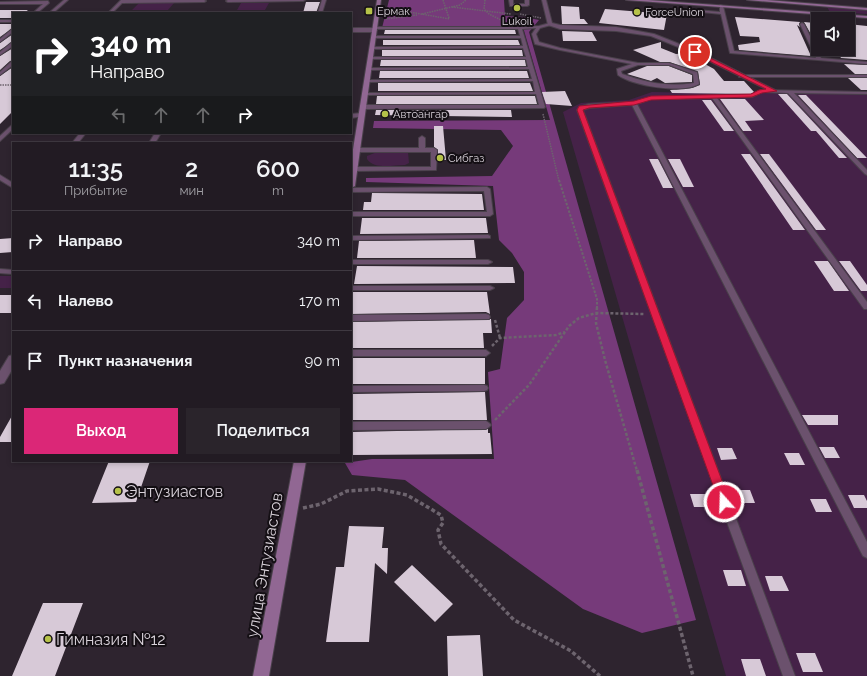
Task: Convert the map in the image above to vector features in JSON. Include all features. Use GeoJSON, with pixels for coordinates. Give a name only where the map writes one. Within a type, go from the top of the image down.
{"type":"FeatureCollection","features":[{"type":"Feature","properties":{"kind":"main road"},"geometry":{"type":"LineString","coordinates":[[352,180],[379,0]]}},
{"type":"Feature","properties":{"kind":"main road"},"geometry":{"type":"LineString","coordinates":[[628,0],[866,17]]}},
{"type":"Feature","properties":{"kind":"main road"},"geometry":{"type":"LineString","coordinates":[[749,0],[867,9]]}},
{"type":"Feature","properties":{"kind":"main road"},"geometry":{"type":"LineString","coordinates":[[860,8],[866,17]]}},
{"type":"Feature","properties":{"kind":"main road","name":"улица Энтузиастов"},"geometry":{"type":"LineString","coordinates":[[261,676],[300,462]]}},
{"type":"Feature","properties":{"kind":"street"},"geometry":{"type":"LineString","coordinates":[[544,0],[550,21],[560,27],[616,29],[652,35],[695,52],[774,91]]}},
{"type":"Feature","properties":{"kind":"street"},"geometry":{"type":"LineString","coordinates":[[352,30],[374,29]]}},
{"type":"Feature","properties":{"kind":"street"},"geometry":{"type":"LineString","coordinates":[[0,380],[12,363]]}},
{"type":"Feature","properties":{"kind":"lane"},"geometry":{"type":"LineString","coordinates":[[52,12],[66,0]]}},
{"type":"Feature","properties":{"kind":"lane"},"geometry":{"type":"LineString","coordinates":[[228,0],[303,0]]}},
{"type":"Feature","properties":{"kind":"lane"},"geometry":{"type":"LineString","coordinates":[[320,12],[324,0]]}},
{"type":"Feature","properties":{"kind":"lane"},"geometry":{"type":"LineString","coordinates":[[511,0],[511,5],[527,5],[527,0]]}},
{"type":"Feature","properties":{"kind":"lane"},"geometry":{"type":"LineString","coordinates":[[0,3],[49,1]]}},
{"type":"Feature","properties":{"kind":"lane"},"geometry":{"type":"LineString","coordinates":[[35,12],[49,1]]}},
{"type":"Feature","properties":{"kind":"lane"},"geometry":{"type":"LineString","coordinates":[[111,12],[122,1],[204,1]]}},
{"type":"Feature","properties":{"kind":"lane"},"geometry":{"type":"LineString","coordinates":[[721,6],[732,52],[867,63]]}},
{"type":"Feature","properties":{"kind":"lane"},"geometry":{"type":"LineString","coordinates":[[684,10],[723,13]]}},
{"type":"Feature","properties":{"kind":"lane"},"geometry":{"type":"LineString","coordinates":[[0,21],[12,21]]}},
{"type":"Feature","properties":{"kind":"lane"},"geometry":{"type":"LineString","coordinates":[[374,29],[520,28],[539,27],[550,21]]}},
{"type":"Feature","properties":{"kind":"lane"},"geometry":{"type":"LineString","coordinates":[[802,24],[819,59]]}},
{"type":"Feature","properties":{"kind":"lane"},"geometry":{"type":"LineString","coordinates":[[539,27],[534,34],[537,43],[638,64],[669,64],[695,73],[697,84],[673,88],[643,84],[620,75],[619,70],[638,64]]}},
{"type":"Feature","properties":{"kind":"lane"},"geometry":{"type":"LineString","coordinates":[[363,107],[542,107],[520,28]]}},
{"type":"Feature","properties":{"kind":"lane"},"geometry":{"type":"LineString","coordinates":[[0,40],[12,31]]}},
{"type":"Feature","properties":{"kind":"lane"},"geometry":{"type":"LineString","coordinates":[[374,38],[522,37]]}},
{"type":"Feature","properties":{"kind":"lane"},"geometry":{"type":"LineString","coordinates":[[0,54],[12,45]]}},
{"type":"Feature","properties":{"kind":"lane"},"geometry":{"type":"LineString","coordinates":[[373,48],[525,47]]}},
{"type":"Feature","properties":{"kind":"lane"},"geometry":{"type":"LineString","coordinates":[[371,58],[528,58]]}},
{"type":"Feature","properties":{"kind":"lane"},"geometry":{"type":"LineString","coordinates":[[0,74],[12,64]]}},
{"type":"Feature","properties":{"kind":"lane"},"geometry":{"type":"LineString","coordinates":[[369,69],[531,68]]}},
{"type":"Feature","properties":{"kind":"lane"},"geometry":{"type":"LineString","coordinates":[[741,76],[867,76]]}},
{"type":"Feature","properties":{"kind":"lane"},"geometry":{"type":"LineString","coordinates":[[367,81],[534,80]]}},
{"type":"Feature","properties":{"kind":"lane"},"geometry":{"type":"LineString","coordinates":[[788,676],[580,110],[581,108],[589,106],[634,103],[662,97],[752,96],[760,91],[867,93]]}},
{"type":"Feature","properties":{"kind":"lane"},"geometry":{"type":"LineString","coordinates":[[790,92],[867,173]]}},
{"type":"Feature","properties":{"kind":"lane"},"geometry":{"type":"LineString","coordinates":[[365,94],[538,93]]}},
{"type":"Feature","properties":{"kind":"lane"},"geometry":{"type":"LineString","coordinates":[[714,97],[867,307]]}},
{"type":"Feature","properties":{"kind":"lane"},"geometry":{"type":"LineString","coordinates":[[634,103],[867,553]]}},
{"type":"Feature","properties":{"kind":"lane"},"geometry":{"type":"LineString","coordinates":[[352,116],[362,115]]}},
{"type":"Feature","properties":{"kind":"lane"},"geometry":{"type":"LineString","coordinates":[[0,139],[12,127]]}},
{"type":"Feature","properties":{"kind":"lane"},"geometry":{"type":"LineString","coordinates":[[76,142],[82,134]]}},
{"type":"Feature","properties":{"kind":"lane"},"geometry":{"type":"LineString","coordinates":[[422,138],[422,150]]}},
{"type":"Feature","properties":{"kind":"lane"},"geometry":{"type":"LineString","coordinates":[[354,169],[434,169],[434,150],[357,150]]}},
{"type":"Feature","properties":{"kind":"lane"},"geometry":{"type":"LineString","coordinates":[[0,177],[12,185]]}},
{"type":"Feature","properties":{"kind":"lane"},"geometry":{"type":"LineString","coordinates":[[352,190],[487,189],[490,214],[352,214]]}},
{"type":"Feature","properties":{"kind":"lane"},"geometry":{"type":"LineString","coordinates":[[352,238],[488,237]]}},
{"type":"Feature","properties":{"kind":"lane"},"geometry":{"type":"LineString","coordinates":[[352,262],[488,262]]}},
{"type":"Feature","properties":{"kind":"lane"},"geometry":{"type":"LineString","coordinates":[[0,271],[12,272]]}},
{"type":"Feature","properties":{"kind":"lane"},"geometry":{"type":"LineString","coordinates":[[352,288],[490,288]]}},
{"type":"Feature","properties":{"kind":"lane"},"geometry":{"type":"LineString","coordinates":[[352,318],[486,317]]}},
{"type":"Feature","properties":{"kind":"lane"},"geometry":{"type":"LineString","coordinates":[[352,353],[486,353]]}},
{"type":"Feature","properties":{"kind":"lane"},"geometry":{"type":"LineString","coordinates":[[352,389],[484,388]]}},
{"type":"Feature","properties":{"kind":"lane"},"geometry":{"type":"LineString","coordinates":[[352,426],[486,425]]}},
{"type":"Feature","properties":{"kind":"path"},"geometry":{"type":"LineString","coordinates":[[443,0],[449,19]]}},
{"type":"Feature","properties":{"kind":"path"},"geometry":{"type":"LineString","coordinates":[[376,20],[445,9],[465,2],[466,0]]}},
{"type":"Feature","properties":{"kind":"path"},"geometry":{"type":"LineString","coordinates":[[484,0],[484,9],[486,11],[494,17],[519,26],[520,28]]}},
{"type":"Feature","properties":{"kind":"path"},"geometry":{"type":"LineString","coordinates":[[452,7],[550,21]]}},
{"type":"Feature","properties":{"kind":"path"},"geometry":{"type":"LineString","coordinates":[[378,8],[393,8],[456,20]]}},
{"type":"Feature","properties":{"kind":"path"},"geometry":{"type":"LineString","coordinates":[[0,85],[12,85]]}},
{"type":"Feature","properties":{"kind":"path"},"geometry":{"type":"LineString","coordinates":[[542,107],[554,165],[597,299],[596,322],[605,360],[693,676]]}},
{"type":"Feature","properties":{"kind":"path"},"geometry":{"type":"LineString","coordinates":[[486,425],[497,419],[529,385],[569,326],[579,318],[596,314],[655,314]]}},
{"type":"Feature","properties":{"kind":"path"},"geometry":{"type":"LineString","coordinates":[[486,317],[496,321],[498,336],[500,338]]}},
{"type":"Feature","properties":{"kind":"path"},"geometry":{"type":"LineString","coordinates":[[486,353],[500,338],[556,335],[566,332]]}},
{"type":"Feature","properties":{"kind":"path"},"geometry":{"type":"LineString","coordinates":[[291,508],[305,508],[320,504],[347,491],[378,489],[407,495],[441,515],[443,523],[438,530],[440,544],[514,620],[571,651],[600,676]]}},
{"type":"Feature","properties":{"kind":"shaded area"},"geometry":{"type":"Polygon","coordinates":[[[389,0],[504,0],[505,16],[524,17],[539,20],[529,32],[696,620],[642,633],[583,609],[405,480],[352,475],[345,463],[372,459],[494,459],[488,372],[500,369],[507,318],[524,300],[524,272],[512,253],[499,240],[493,186],[366,182],[366,178],[492,176],[513,146],[501,130],[373,128],[374,121],[550,120],[523,27],[382,28],[389,0]]]}},
{"type":"Feature","properties":{"kind":"shaded area"},"geometry":{"type":"Polygon","coordinates":[[[139,3],[174,3],[168,10],[132,10],[139,3]]]}},
{"type":"Feature","properties":{"kind":"shaded area"},"geometry":{"type":"Polygon","coordinates":[[[241,3],[269,3],[265,10],[237,10],[241,3]]]}},
{"type":"Feature","properties":{"kind":"shaded area"},"geometry":{"type":"Polygon","coordinates":[[[827,7],[867,10],[867,14],[855,13],[855,12],[830,12],[827,7]]]}},
{"type":"Feature","properties":{"kind":"shaded area"},"geometry":{"type":"Polygon","coordinates":[[[759,90],[867,91],[867,676],[726,676],[563,112],[581,103],[629,100],[652,92],[747,94],[759,90]]]}},
{"type":"Feature","properties":{"kind":"shaded area"},"geometry":{"type":"Polygon","coordinates":[[[377,152],[408,152],[409,163],[405,165],[390,166],[374,165],[367,159],[367,156],[377,152]]]}},
{"type":"Feature","properties":{"kind":"shaded area"},"geometry":{"type":"Polygon","coordinates":[[[0,276],[12,276],[12,288],[0,288],[0,276]]]}},
{"type":"Feature","properties":{"kind":"building"},"geometry":{"type":"Polygon","coordinates":[[[306,2],[320,2],[316,12],[303,12],[306,2]]]}},
{"type":"Feature","properties":{"kind":"building"},"geometry":{"type":"Polygon","coordinates":[[[561,6],[579,7],[580,19],[584,19],[588,24],[562,24],[561,6]]]}},
{"type":"Feature","properties":{"kind":"building"},"geometry":{"type":"Polygon","coordinates":[[[605,9],[667,14],[664,30],[599,23],[605,9]]]}},
{"type":"Feature","properties":{"kind":"building"},"geometry":{"type":"Polygon","coordinates":[[[0,10],[28,10],[25,12],[12,12],[12,18],[0,18],[0,10]]]}},
{"type":"Feature","properties":{"kind":"building"},"geometry":{"type":"Polygon","coordinates":[[[735,17],[800,22],[800,27],[797,25],[811,56],[739,50],[738,45],[760,42],[759,37],[740,36],[735,17]]]}},
{"type":"Feature","properties":{"kind":"building"},"geometry":{"type":"Polygon","coordinates":[[[804,22],[811,23],[811,34],[804,22]]]}},
{"type":"Feature","properties":{"kind":"building"},"geometry":{"type":"Polygon","coordinates":[[[0,24],[12,24],[12,29],[0,37],[0,24]]]}},
{"type":"Feature","properties":{"kind":"building"},"geometry":{"type":"Polygon","coordinates":[[[855,25],[867,26],[867,60],[841,58],[840,56],[855,56],[855,25]]]}},
{"type":"Feature","properties":{"kind":"building"},"geometry":{"type":"Polygon","coordinates":[[[385,30],[515,30],[516,34],[384,34],[385,30]]]}},
{"type":"Feature","properties":{"kind":"building"},"geometry":{"type":"Polygon","coordinates":[[[562,31],[592,32],[597,41],[563,41],[562,31]]]}},
{"type":"Feature","properties":{"kind":"building"},"geometry":{"type":"Polygon","coordinates":[[[12,35],[12,43],[0,50],[0,43],[12,35]]]}},
{"type":"Feature","properties":{"kind":"building"},"geometry":{"type":"Polygon","coordinates":[[[383,40],[518,40],[520,45],[383,45],[383,40]]]}},
{"type":"Feature","properties":{"kind":"building"},"geometry":{"type":"Polygon","coordinates":[[[661,42],[661,48],[676,54],[685,53],[714,69],[724,81],[744,81],[754,92],[751,94],[672,93],[670,90],[692,88],[700,85],[698,72],[669,62],[660,62],[633,50],[661,42]]]}},
{"type":"Feature","properties":{"kind":"building"},"geometry":{"type":"Polygon","coordinates":[[[12,49],[12,60],[0,70],[0,56],[12,49]]]}},
{"type":"Feature","properties":{"kind":"building"},"geometry":{"type":"Polygon","coordinates":[[[382,50],[522,50],[523,56],[382,56],[382,50]]]}},
{"type":"Feature","properties":{"kind":"building"},"geometry":{"type":"Polygon","coordinates":[[[381,60],[525,60],[526,66],[380,66],[381,60]]]}},
{"type":"Feature","properties":{"kind":"building"},"geometry":{"type":"Polygon","coordinates":[[[844,64],[867,65],[867,74],[855,74],[844,64]]]}},
{"type":"Feature","properties":{"kind":"building"},"geometry":{"type":"Polygon","coordinates":[[[647,66],[669,66],[692,75],[692,82],[665,83],[657,78],[651,81],[627,74],[647,66]]]}},
{"type":"Feature","properties":{"kind":"building"},"geometry":{"type":"Polygon","coordinates":[[[12,68],[12,112],[0,124],[0,76],[12,68]]]}},
{"type":"Feature","properties":{"kind":"building"},"geometry":{"type":"Polygon","coordinates":[[[380,71],[527,71],[529,78],[379,78],[380,71]]]}},
{"type":"Feature","properties":{"kind":"building"},"geometry":{"type":"Polygon","coordinates":[[[848,78],[867,78],[867,90],[861,90],[848,78]]]}},
{"type":"Feature","properties":{"kind":"building"},"geometry":{"type":"Polygon","coordinates":[[[378,83],[530,83],[533,91],[378,91],[378,83]]]}},
{"type":"Feature","properties":{"kind":"building"},"geometry":{"type":"Polygon","coordinates":[[[565,91],[572,106],[546,104],[542,92],[565,91]]]}},
{"type":"Feature","properties":{"kind":"building"},"geometry":{"type":"Polygon","coordinates":[[[778,94],[787,94],[847,158],[839,158],[816,131],[811,131],[778,94]]]}},
{"type":"Feature","properties":{"kind":"building"},"geometry":{"type":"Polygon","coordinates":[[[798,95],[806,95],[867,158],[857,158],[798,95]]]}},
{"type":"Feature","properties":{"kind":"building"},"geometry":{"type":"Polygon","coordinates":[[[377,96],[535,96],[537,104],[376,104],[377,96]]]}},
{"type":"Feature","properties":{"kind":"building"},"geometry":{"type":"Polygon","coordinates":[[[720,99],[745,99],[764,120],[745,121],[752,131],[743,131],[720,99]]]}},
{"type":"Feature","properties":{"kind":"building"},"geometry":{"type":"Polygon","coordinates":[[[702,100],[711,100],[734,131],[724,131],[702,100]]]}},
{"type":"Feature","properties":{"kind":"building"},"geometry":{"type":"Polygon","coordinates":[[[376,110],[511,110],[512,117],[375,115],[376,110]]]}},
{"type":"Feature","properties":{"kind":"building"},"geometry":{"type":"Polygon","coordinates":[[[434,126],[443,126],[446,160],[438,160],[438,150],[434,147],[434,126]]]}},
{"type":"Feature","properties":{"kind":"building"},"geometry":{"type":"Polygon","coordinates":[[[741,154],[750,154],[805,230],[793,230],[741,154]]]}},
{"type":"Feature","properties":{"kind":"building"},"geometry":{"type":"Polygon","coordinates":[[[760,154],[769,154],[826,230],[816,230],[760,154]]]}},
{"type":"Feature","properties":{"kind":"building"},"geometry":{"type":"Polygon","coordinates":[[[649,159],[658,159],[673,188],[663,188],[649,159]]]}},
{"type":"Feature","properties":{"kind":"building"},"geometry":{"type":"Polygon","coordinates":[[[668,159],[680,159],[694,187],[683,187],[668,159]]]}},
{"type":"Feature","properties":{"kind":"building"},"geometry":{"type":"Polygon","coordinates":[[[372,193],[482,194],[484,210],[363,210],[364,202],[371,202],[372,193]]]}},
{"type":"Feature","properties":{"kind":"building"},"geometry":{"type":"Polygon","coordinates":[[[362,218],[486,218],[488,233],[360,234],[362,218]]]}},
{"type":"Feature","properties":{"kind":"building"},"geometry":{"type":"Polygon","coordinates":[[[12,238],[12,252],[0,253],[0,239],[12,238]]]}},
{"type":"Feature","properties":{"kind":"building"},"geometry":{"type":"Polygon","coordinates":[[[474,240],[476,258],[357,258],[359,241],[474,240]]]}},
{"type":"Feature","properties":{"kind":"building"},"geometry":{"type":"Polygon","coordinates":[[[814,261],[828,261],[849,291],[834,291],[814,261]]]}},
{"type":"Feature","properties":{"kind":"building"},"geometry":{"type":"Polygon","coordinates":[[[839,261],[850,261],[867,285],[867,291],[861,291],[839,261]]]}},
{"type":"Feature","properties":{"kind":"building"},"geometry":{"type":"Polygon","coordinates":[[[357,266],[513,267],[515,283],[354,284],[357,266]]]}},
{"type":"Feature","properties":{"kind":"building"},"geometry":{"type":"Polygon","coordinates":[[[353,292],[487,292],[490,314],[486,312],[352,314],[353,292]]]}},
{"type":"Feature","properties":{"kind":"building"},"geometry":{"type":"Polygon","coordinates":[[[0,295],[12,295],[12,313],[0,313],[0,295]]]}},
{"type":"Feature","properties":{"kind":"building"},"geometry":{"type":"Polygon","coordinates":[[[491,319],[492,333],[483,333],[484,348],[352,348],[352,322],[491,319]]]}},
{"type":"Feature","properties":{"kind":"building"},"geometry":{"type":"Polygon","coordinates":[[[352,358],[485,358],[485,384],[352,384],[352,358]]]}},
{"type":"Feature","properties":{"kind":"building"},"geometry":{"type":"Polygon","coordinates":[[[485,392],[487,420],[352,420],[352,394],[485,392]]]}},
{"type":"Feature","properties":{"kind":"building"},"geometry":{"type":"Polygon","coordinates":[[[802,415],[838,415],[838,425],[808,425],[802,415]]]}},
{"type":"Feature","properties":{"kind":"building"},"geometry":{"type":"Polygon","coordinates":[[[12,416],[12,442],[0,442],[0,437],[12,416]]]}},
{"type":"Feature","properties":{"kind":"building"},"geometry":{"type":"Polygon","coordinates":[[[488,429],[488,433],[490,433],[492,454],[352,455],[352,432],[488,429]]]}},
{"type":"Feature","properties":{"kind":"building"},"geometry":{"type":"Polygon","coordinates":[[[819,447],[834,447],[840,458],[825,458],[819,447]]]}},
{"type":"Feature","properties":{"kind":"building"},"geometry":{"type":"Polygon","coordinates":[[[717,448],[732,448],[737,459],[721,460],[717,448]]]}},
{"type":"Feature","properties":{"kind":"building"},"geometry":{"type":"Polygon","coordinates":[[[784,453],[799,453],[805,465],[790,465],[784,453]]]}},
{"type":"Feature","properties":{"kind":"building","name":"Энтузиастов"},"geometry":{"type":"Polygon","coordinates":[[[109,462],[150,462],[136,502],[92,503],[109,462]]]}},
{"type":"Feature","properties":{"kind":"building"},"geometry":{"type":"Polygon","coordinates":[[[734,490],[750,490],[755,503],[739,503],[734,490]]]}},
{"type":"Feature","properties":{"kind":"building"},"geometry":{"type":"Polygon","coordinates":[[[690,494],[706,494],[711,507],[694,507],[690,494]]]}},
{"type":"Feature","properties":{"kind":"building"},"geometry":{"type":"Polygon","coordinates":[[[848,495],[864,495],[867,501],[867,508],[854,508],[848,495]]]}},
{"type":"Feature","properties":{"kind":"building"},"geometry":{"type":"Polygon","coordinates":[[[810,499],[826,499],[832,512],[816,512],[810,499]]]}},
{"type":"Feature","properties":{"kind":"building"},"geometry":{"type":"Polygon","coordinates":[[[349,526],[384,527],[382,548],[388,548],[387,574],[375,563],[369,642],[326,642],[336,567],[344,567],[349,526]]]}},
{"type":"Feature","properties":{"kind":"building"},"geometry":{"type":"Polygon","coordinates":[[[412,565],[453,604],[435,622],[394,582],[412,565]]]}},
{"type":"Feature","properties":{"kind":"building"},"geometry":{"type":"Polygon","coordinates":[[[723,570],[741,570],[746,586],[728,586],[723,570]]]}},
{"type":"Feature","properties":{"kind":"building"},"geometry":{"type":"Polygon","coordinates":[[[765,576],[782,576],[789,591],[770,591],[765,576]]]}},
{"type":"Feature","properties":{"kind":"building","name":"Гимназия №12"},"geometry":{"type":"Polygon","coordinates":[[[43,603],[83,603],[55,676],[12,676],[43,603]]]}},
{"type":"Feature","properties":{"kind":"building"},"geometry":{"type":"Polygon","coordinates":[[[480,635],[483,676],[448,676],[447,636],[480,635]]]}},
{"type":"Feature","properties":{"kind":"building"},"geometry":{"type":"Polygon","coordinates":[[[796,653],[815,653],[823,672],[803,672],[796,653]]]}},
{"type":"Feature","properties":{"kind":"building"},"geometry":{"type":"Polygon","coordinates":[[[741,659],[760,659],[766,676],[746,676],[741,659]]]}},
{"type":"Feature","properties":{"kind":"place","name":"Lukoil"},"geometry":{"type":"Point","coordinates":[517,8]}},
{"type":"Feature","properties":{"kind":"place","name":"Ермак"},"geometry":{"type":"Point","coordinates":[369,11]}},
{"type":"Feature","properties":{"kind":"place","name":"ForceUnion"},"geometry":{"type":"Point","coordinates":[637,12]}},
{"type":"Feature","properties":{"kind":"place","name":"Автоангар"},"geometry":{"type":"Point","coordinates":[385,114]}},
{"type":"Feature","properties":{"kind":"place","name":"Сибгаз"},"geometry":{"type":"Point","coordinates":[440,158]}},
{"type":"Feature","properties":{"kind":"place","name":"Энтузиастов"},"geometry":{"type":"Point","coordinates":[118,491]}},
{"type":"Feature","properties":{"kind":"place","name":"Гимназия №12"},"geometry":{"type":"Point","coordinates":[48,639]}},
{"type":"Feature","properties":{"kind":"route"},"geometry":{"type":"LineString","coordinates":[[695,52],[774,91],[760,91],[752,96],[651,98],[634,103],[589,106],[581,108],[580,110],[724,502]]}}]}
